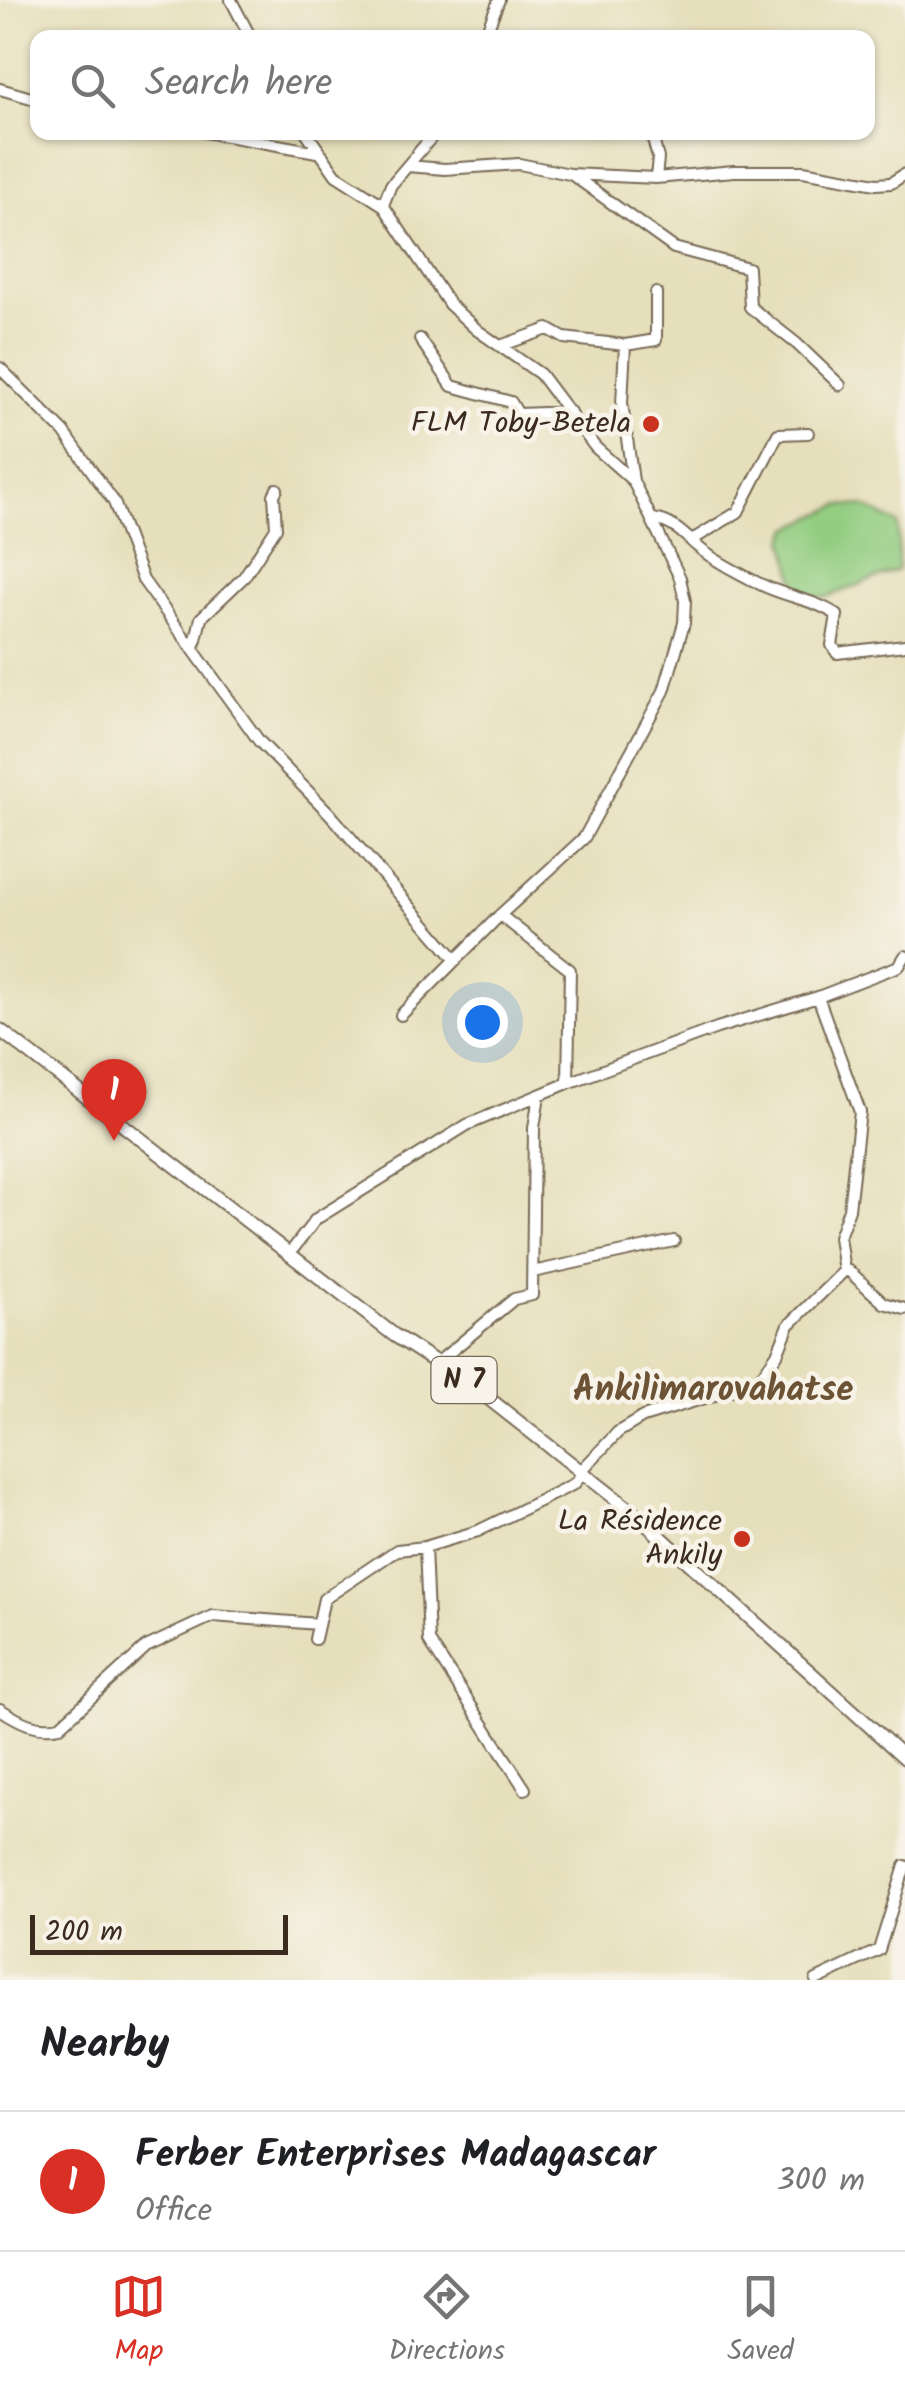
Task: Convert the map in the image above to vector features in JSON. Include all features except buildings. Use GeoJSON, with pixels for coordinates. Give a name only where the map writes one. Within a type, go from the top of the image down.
{"type":"FeatureCollection","features":[{"type":"Feature","properties":{"kind":"main road","name":"N 7"},"geometry":{"type":"LineString","coordinates":[[0,1030],[394,1335],[474,1387],[634,1512],[905,1758]]}},
{"type":"Feature","properties":{"kind":"street"},"geometry":{"type":"LineString","coordinates":[[231,0],[247,30]]}},
{"type":"Feature","properties":{"kind":"street"},"geometry":{"type":"LineString","coordinates":[[487,30],[499,0]]}},
{"type":"Feature","properties":{"kind":"street"},"geometry":{"type":"LineString","coordinates":[[0,89],[30,98]]}},
{"type":"Feature","properties":{"kind":"street"},"geometry":{"type":"LineString","coordinates":[[250,140],[317,152]]}},
{"type":"Feature","properties":{"kind":"street"},"geometry":{"type":"LineString","coordinates":[[310,140],[336,175],[383,205],[449,304],[540,374],[596,447],[633,481],[680,578],[685,601],[684,623],[664,692],[584,838],[500,915],[401,1015]]}},
{"type":"Feature","properties":{"kind":"street"},"geometry":{"type":"LineString","coordinates":[[383,205],[392,185],[429,140]]}},
{"type":"Feature","properties":{"kind":"street"},"geometry":{"type":"LineString","coordinates":[[653,140],[658,158],[656,178]]}},
{"type":"Feature","properties":{"kind":"street"},"geometry":{"type":"LineString","coordinates":[[408,166],[435,169],[519,164],[570,174],[656,178],[734,171],[803,171],[876,184],[890,183],[905,174]]}},
{"type":"Feature","properties":{"kind":"street"},"geometry":{"type":"LineString","coordinates":[[570,174],[674,248],[748,268],[750,307],[840,385]]}},
{"type":"Feature","properties":{"kind":"street"},"geometry":{"type":"LineString","coordinates":[[500,346],[548,330],[564,338],[625,345],[656,340],[656,293]]}},
{"type":"Feature","properties":{"kind":"street"},"geometry":{"type":"LineString","coordinates":[[420,339],[452,386],[511,402],[518,414],[570,412]]}},
{"type":"Feature","properties":{"kind":"street"},"geometry":{"type":"LineString","coordinates":[[625,345],[622,403],[633,481]]}},
{"type":"Feature","properties":{"kind":"street"},"geometry":{"type":"LineString","coordinates":[[0,368],[64,432],[114,502],[143,580],[259,741],[331,815],[456,960]]}},
{"type":"Feature","properties":{"kind":"street"},"geometry":{"type":"LineString","coordinates":[[692,540],[738,512],[778,434],[808,434]]}},
{"type":"Feature","properties":{"kind":"street"},"geometry":{"type":"LineString","coordinates":[[194,648],[201,618],[244,576],[276,528],[274,495],[278,489]]}},
{"type":"Feature","properties":{"kind":"street"},"geometry":{"type":"LineString","coordinates":[[654,520],[669,522],[697,547],[762,585],[824,605],[837,615],[832,645],[837,653],[905,645]]}},
{"type":"Feature","properties":{"kind":"street"},"geometry":{"type":"LineString","coordinates":[[500,915],[570,970],[568,1083]]}},
{"type":"Feature","properties":{"kind":"street"},"geometry":{"type":"LineString","coordinates":[[290,1252],[316,1219],[467,1125],[568,1083],[722,1026],[818,997],[903,963]]}},
{"type":"Feature","properties":{"kind":"street"},"geometry":{"type":"LineString","coordinates":[[818,997],[860,1112],[849,1209],[839,1237],[844,1271]]}},
{"type":"Feature","properties":{"kind":"street"},"geometry":{"type":"LineString","coordinates":[[437,1363],[514,1300],[532,1295],[534,1128],[539,1095]]}},
{"type":"Feature","properties":{"kind":"street"},"geometry":{"type":"LineString","coordinates":[[533,1272],[674,1241]]}},
{"type":"Feature","properties":{"kind":"street"},"geometry":{"type":"LineString","coordinates":[[844,1271],[849,1271],[884,1302],[905,1309]]}},
{"type":"Feature","properties":{"kind":"street"},"geometry":{"type":"LineString","coordinates":[[315,1639],[324,1599],[397,1550],[478,1532],[574,1484],[618,1432],[643,1417],[756,1382],[776,1354],[789,1325],[844,1271]]}},
{"type":"Feature","properties":{"kind":"street"},"geometry":{"type":"LineString","coordinates":[[424,1546],[429,1641],[524,1789]]}},
{"type":"Feature","properties":{"kind":"street"},"geometry":{"type":"LineString","coordinates":[[0,1708],[20,1722],[43,1730],[60,1726],[146,1648],[213,1616],[318,1624]]}},
{"type":"Feature","properties":{"kind":"street"},"geometry":{"type":"LineString","coordinates":[[816,1980],[879,1950],[905,1866]]}},
{"type":"Feature","properties":{"kind":"green space"},"geometry":{"type":"Polygon","coordinates":[[[840,505],[864,506],[898,524],[898,570],[824,598],[797,590],[785,539],[790,528],[840,505]]]}},
{"type":"Feature","properties":{"kind":"place","name":"FLM Toby-Betela"},"geometry":{"type":"Point","coordinates":[651,424]}},
{"type":"Feature","properties":{"kind":"place","name":"Ferber Enterprises Madagascar"},"geometry":{"type":"Point","coordinates":[114,1141]}},
{"type":"Feature","properties":{"kind":"place","name":"La Résidence Ankily"},"geometry":{"type":"Point","coordinates":[742,1539]}},
{"type":"Feature","properties":{"kind":"district","name":"Ankilimarovahatse"},"geometry":{"type":"Point","coordinates":[713,1391]}}]}
